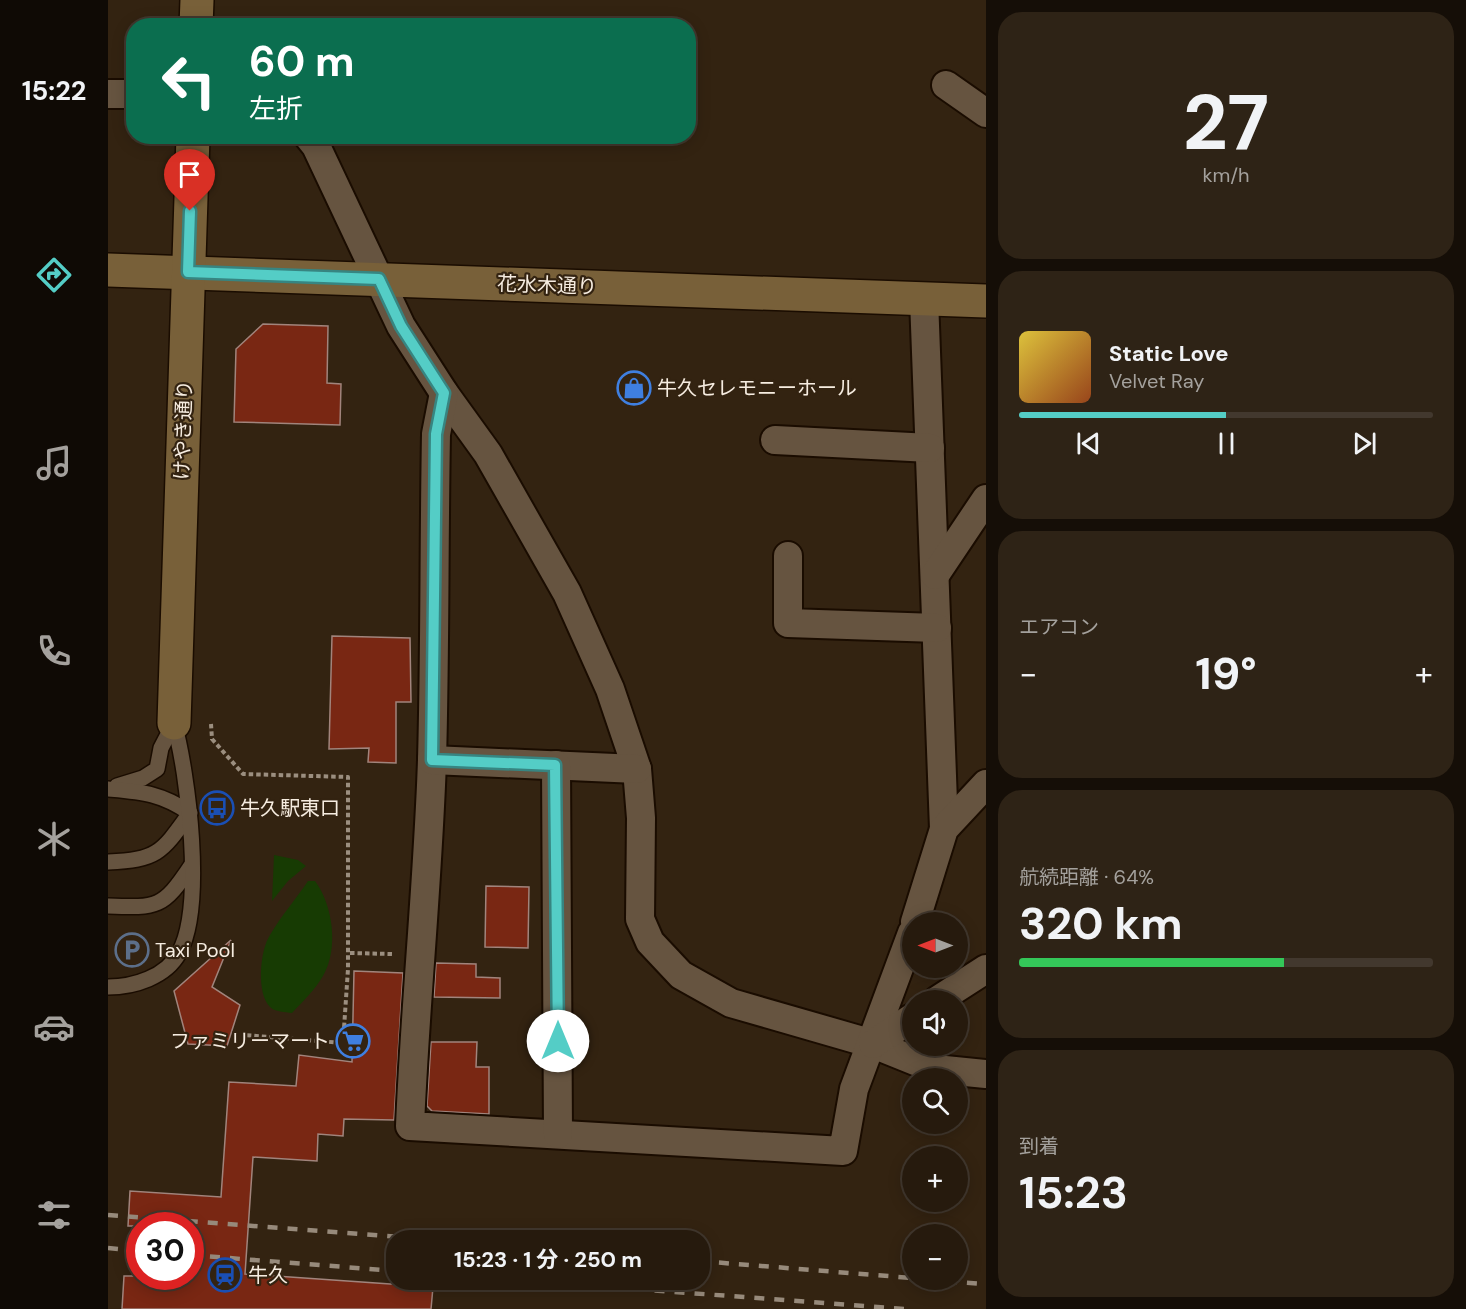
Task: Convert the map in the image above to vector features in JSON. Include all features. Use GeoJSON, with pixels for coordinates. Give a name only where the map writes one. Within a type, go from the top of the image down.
{"type":"FeatureCollection","features":[{"type":"Feature","properties":{"kind":"street"},"geometry":{"type":"LineString","coordinates":[[196,18],[197,0]]}},
{"type":"Feature","properties":{"kind":"street"},"geometry":{"type":"LineString","coordinates":[[946,85],[986,113]]}},
{"type":"Feature","properties":{"kind":"street"},"geometry":{"type":"LineString","coordinates":[[108,94],[126,94]]}},
{"type":"Feature","properties":{"kind":"street","name":"けやき通り"},"geometry":{"type":"LineString","coordinates":[[174,723],[192,144]]}},
{"type":"Feature","properties":{"kind":"street"},"geometry":{"type":"LineString","coordinates":[[314,144],[401,326],[444,393],[488,454],[567,593],[610,689],[637,769],[641,818],[640,919],[650,942],[681,975],[731,1003],[873,1044],[935,1069],[986,1074]]}},
{"type":"Feature","properties":{"kind":"street","name":"花水木通り"},"geometry":{"type":"LineString","coordinates":[[108,270],[986,301]]}},
{"type":"Feature","properties":{"kind":"street"},"geometry":{"type":"LineString","coordinates":[[918,912],[944,829],[924,299]]}},
{"type":"Feature","properties":{"kind":"street"},"geometry":{"type":"LineString","coordinates":[[444,393],[436,434],[432,760],[421,955],[414,1023],[410,1126],[843,1151],[854,1089],[873,1044],[902,961]]}},
{"type":"Feature","properties":{"kind":"street"},"geometry":{"type":"LineString","coordinates":[[775,440],[930,448]]}},
{"type":"Feature","properties":{"kind":"street"},"geometry":{"type":"LineString","coordinates":[[935,575],[986,499]]}},
{"type":"Feature","properties":{"kind":"street"},"geometry":{"type":"LineString","coordinates":[[788,556],[788,622],[937,628]]}},
{"type":"Feature","properties":{"kind":"street"},"geometry":{"type":"LineString","coordinates":[[432,760],[637,769]]}},
{"type":"Feature","properties":{"kind":"street"},"geometry":{"type":"LineString","coordinates":[[555,765],[558,1134]]}},
{"type":"Feature","properties":{"kind":"street"},"geometry":{"type":"LineString","coordinates":[[944,829],[986,784]]}},
{"type":"Feature","properties":{"kind":"street"},"geometry":{"type":"LineString","coordinates":[[953,990],[986,969]]}},
{"type":"Feature","properties":{"kind":"street"},"geometry":{"type":"LineString","coordinates":[[873,1044],[902,1025]]}},
{"type":"Feature","properties":{"kind":"lane"},"geometry":{"type":"LineString","coordinates":[[108,788],[150,775],[157,769],[161,748],[174,723]]}},
{"type":"Feature","properties":{"kind":"lane"},"geometry":{"type":"LineString","coordinates":[[108,987],[139,983],[168,967],[179,954],[187,935],[191,908],[190,813],[183,757],[174,723]]}},
{"type":"Feature","properties":{"kind":"lane"},"geometry":{"type":"LineString","coordinates":[[108,788],[151,792],[172,800],[190,813]]}},
{"type":"Feature","properties":{"kind":"lane"},"geometry":{"type":"LineString","coordinates":[[108,862],[133,861],[152,856],[166,847],[190,813]]}},
{"type":"Feature","properties":{"kind":"lane"},"geometry":{"type":"LineString","coordinates":[[108,906],[140,907],[166,899],[191,866]]}},
{"type":"Feature","properties":{"kind":"path"},"geometry":{"type":"LineString","coordinates":[[211,724],[212,739],[243,774],[348,777],[348,969],[344,1043],[244,1035]]}},
{"type":"Feature","properties":{"kind":"path"},"geometry":{"type":"LineString","coordinates":[[350,953],[421,955]]}},
{"type":"Feature","properties":{"kind":"green space"},"geometry":{"type":"Polygon","coordinates":[[[274,855],[298,860],[306,866],[288,881],[272,901],[274,855]]]}},
{"type":"Feature","properties":{"kind":"green space"},"geometry":{"type":"Polygon","coordinates":[[[308,881],[315,881],[330,914],[331,953],[323,976],[309,995],[292,1013],[280,1012],[270,1007],[263,992],[261,971],[264,951],[274,928],[308,881]]]}},
{"type":"Feature","properties":{"kind":"building"},"geometry":{"type":"Polygon","coordinates":[[[263,324],[328,326],[327,383],[341,384],[340,425],[234,422],[236,349],[263,324]]]}},
{"type":"Feature","properties":{"kind":"building"},"geometry":{"type":"Polygon","coordinates":[[[332,636],[410,638],[411,702],[396,702],[396,763],[368,762],[369,748],[329,749],[332,636]]]}},
{"type":"Feature","properties":{"kind":"building"},"geometry":{"type":"Polygon","coordinates":[[[486,886],[529,887],[528,948],[485,947],[486,886]]]}},
{"type":"Feature","properties":{"kind":"building"},"geometry":{"type":"Polygon","coordinates":[[[231,940],[212,987],[240,1005],[227,1046],[188,1044],[174,991],[231,940]]]}},
{"type":"Feature","properties":{"kind":"building"},"geometry":{"type":"Polygon","coordinates":[[[436,963],[476,964],[476,977],[500,978],[500,998],[434,997],[436,963]]]}},
{"type":"Feature","properties":{"kind":"building"},"geometry":{"type":"Polygon","coordinates":[[[354,971],[403,973],[394,1120],[344,1119],[343,1136],[318,1134],[317,1161],[253,1157],[245,1274],[386,1284],[386,1290],[433,1290],[431,1309],[122,1309],[124,1276],[126,1276],[126,1290],[204,1290],[204,1212],[129,1212],[130,1191],[221,1197],[229,1082],[296,1086],[299,1055],[352,1062],[354,971]]]}},
{"type":"Feature","properties":{"kind":"building"},"geometry":{"type":"Polygon","coordinates":[[[431,1042],[477,1042],[476,1067],[489,1067],[489,1114],[432,1111],[427,1106],[431,1042]]]}},
{"type":"Feature","properties":{"kind":"railway"},"geometry":{"type":"LineString","coordinates":[[108,1215],[386,1236]]}},
{"type":"Feature","properties":{"kind":"railway"},"geometry":{"type":"LineString","coordinates":[[108,1248],[126,1250]]}},
{"type":"Feature","properties":{"kind":"railway"},"geometry":{"type":"LineString","coordinates":[[204,1256],[386,1270]]}},
{"type":"Feature","properties":{"kind":"railway"},"geometry":{"type":"LineString","coordinates":[[710,1262],[902,1277]]}},
{"type":"Feature","properties":{"kind":"railway"},"geometry":{"type":"LineString","coordinates":[[968,1283],[986,1284]]}},
{"type":"Feature","properties":{"kind":"railway"},"geometry":{"type":"LineString","coordinates":[[649,1290],[904,1309]]}},
{"type":"Feature","properties":{"kind":"place","name":"牛久セレモニーホール"},"geometry":{"type":"Point","coordinates":[634,388]}},
{"type":"Feature","properties":{"kind":"place","name":"牛久駅東口"},"geometry":{"type":"Point","coordinates":[217,808]}},
{"type":"Feature","properties":{"kind":"place","name":"Taxi Pool"},"geometry":{"type":"Point","coordinates":[132,950]}},
{"type":"Feature","properties":{"kind":"place","name":"ファミリーマート"},"geometry":{"type":"Point","coordinates":[353,1041]}},
{"type":"Feature","properties":{"kind":"place","name":"牛久"},"geometry":{"type":"Point","coordinates":[225,1275]}},
{"type":"Feature","properties":{"kind":"route"},"geometry":{"type":"LineString","coordinates":[[190,211],[188,272],[379,279],[401,326],[444,393],[436,434],[432,760],[555,765],[558,1041]]}}]}
